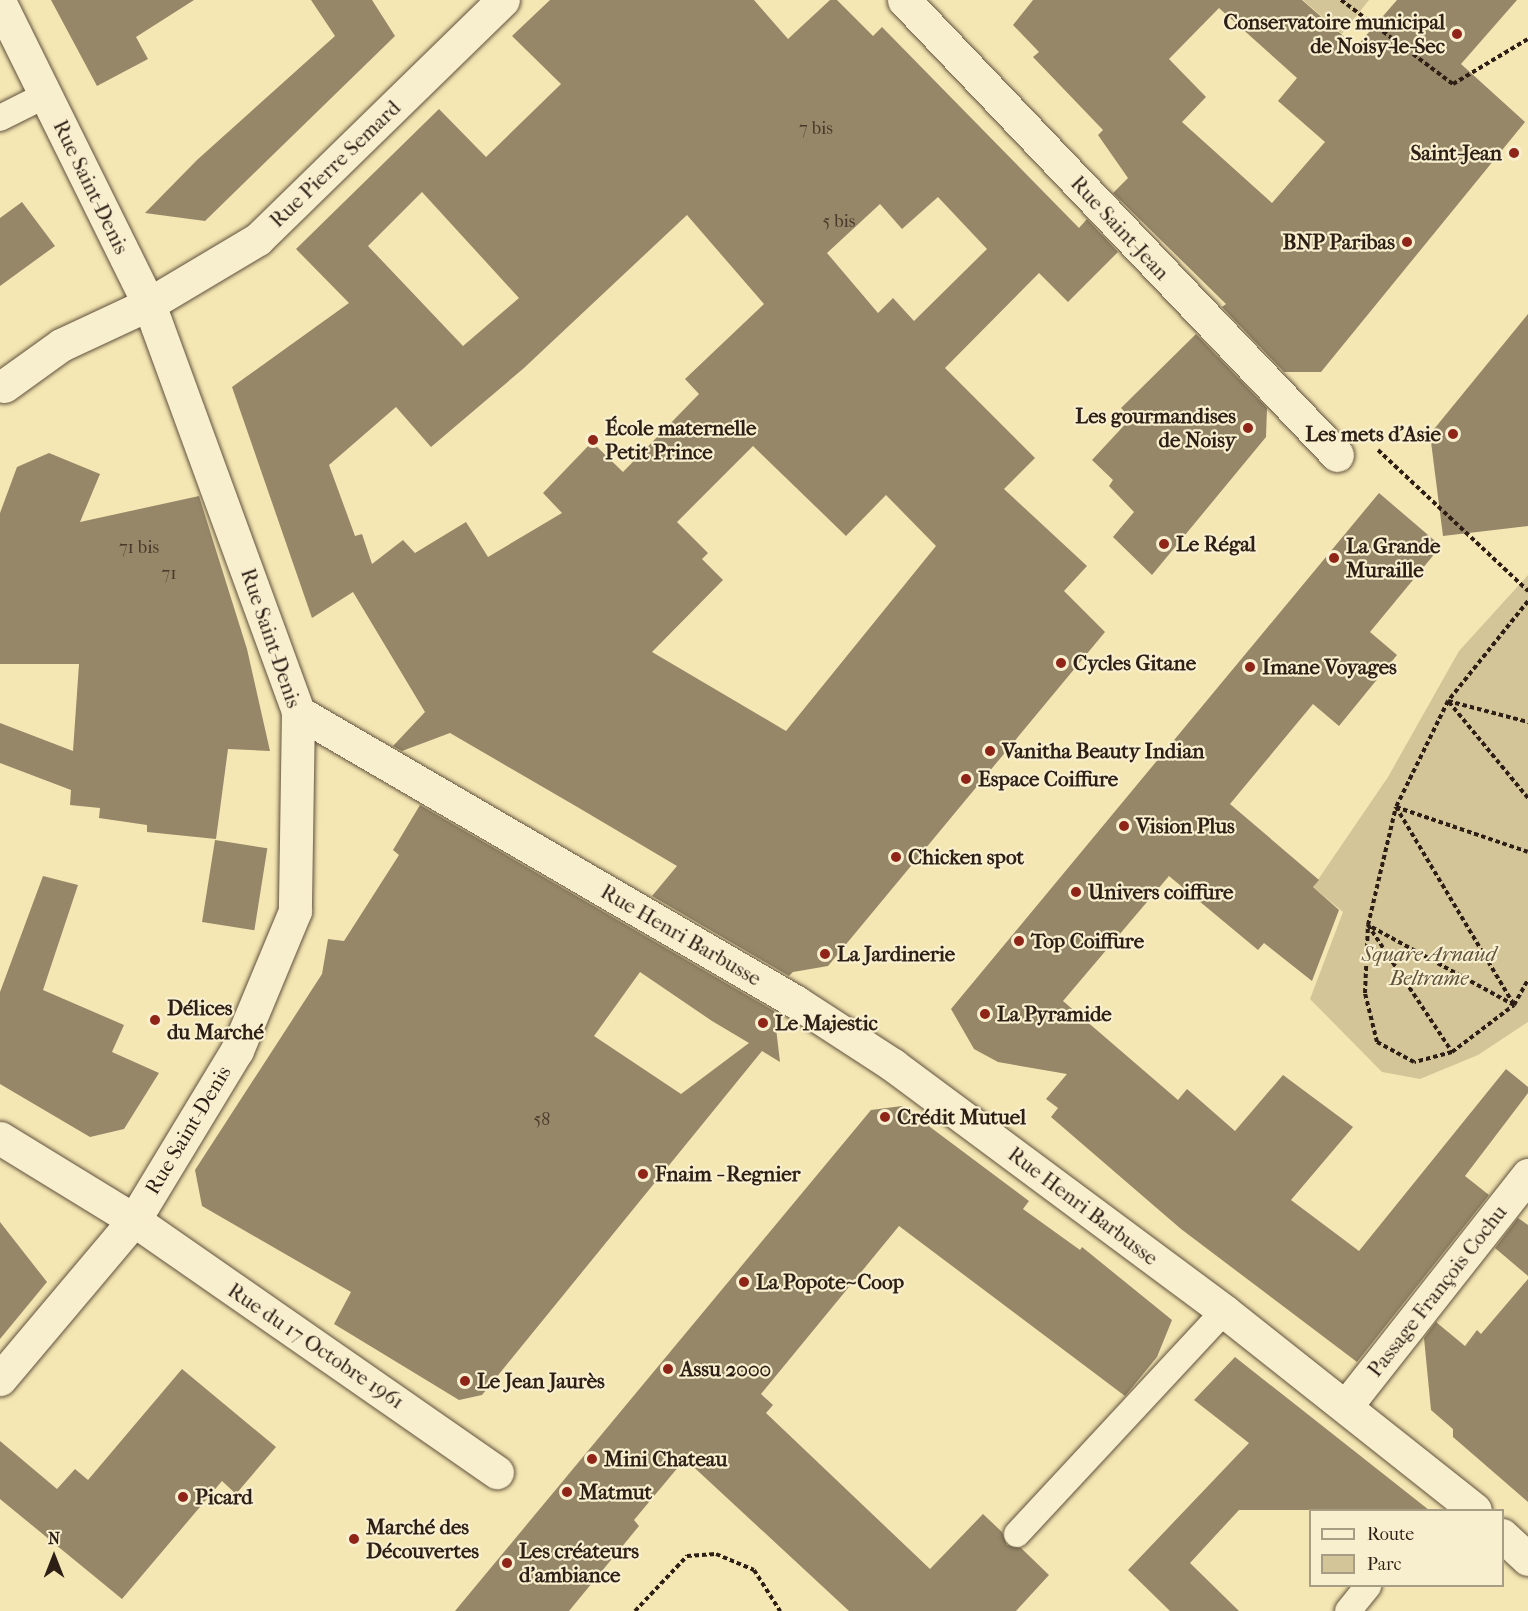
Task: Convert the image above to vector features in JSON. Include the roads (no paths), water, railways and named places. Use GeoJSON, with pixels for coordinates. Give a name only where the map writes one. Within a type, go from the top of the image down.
{"type":"FeatureCollection","features":[{"type":"Feature","properties":{"kind":"street","name":"Rue Pierre Semard"},"geometry":{"type":"LineString","coordinates":[[1,389],[61,345],[149,304],[258,239],[503,0]]}},
{"type":"Feature","properties":{"kind":"street","name":"Rue Saint-Jean"},"geometry":{"type":"LineString","coordinates":[[904,0],[1337,454]]}},
{"type":"Feature","properties":{"kind":"street","name":"Rue Saint-Denis"},"geometry":{"type":"LineString","coordinates":[[0,3],[149,304],[298,712],[295,911],[237,1050],[134,1220],[0,1379]]}},
{"type":"Feature","properties":{"kind":"street","name":"Rue Henri Barbusse"},"geometry":{"type":"LineString","coordinates":[[298,712],[796,1002],[893,1065],[1224,1311],[1346,1406],[1457,1505]]}},
{"type":"Feature","properties":{"kind":"street","name":"Rue du 17 Octobre 1961"},"geometry":{"type":"LineString","coordinates":[[0,1138],[134,1220],[497,1472]]}},
{"type":"Feature","properties":{"kind":"street","name":"Passage François Cochu"},"geometry":{"type":"LineString","coordinates":[[1346,1406],[1528,1175]]}},
{"type":"Feature","properties":{"kind":"street"},"geometry":{"type":"LineString","coordinates":[[1504,1536],[1528,1558]]}},
{"type":"Feature","properties":{"kind":"lane"},"geometry":{"type":"LineString","coordinates":[[0,118],[46,95]]}},
{"type":"Feature","properties":{"kind":"lane"},"geometry":{"type":"LineString","coordinates":[[1017,1534],[1224,1311]]}},
{"type":"Feature","properties":{"kind":"lane"},"geometry":{"type":"LineString","coordinates":[[1348,1611],[1367,1587]]}},
{"type":"Feature","properties":{"kind":"place","name":"Conservatoire municipal de Noisy-le-Sec"},"geometry":{"type":"Point","coordinates":[1457,34]}},
{"type":"Feature","properties":{"kind":"place","name":"Saint-Jean"},"geometry":{"type":"Point","coordinates":[1514,153]}},
{"type":"Feature","properties":{"kind":"place","name":"BNP Paribas"},"geometry":{"type":"Point","coordinates":[1407,242]}},
{"type":"Feature","properties":{"kind":"place","name":"Les gourmandises de Noisy"},"geometry":{"type":"Point","coordinates":[1248,428]}},
{"type":"Feature","properties":{"kind":"place","name":"Les mets d'Asie"},"geometry":{"type":"Point","coordinates":[1453,434]}},
{"type":"Feature","properties":{"kind":"place","name":"École maternelle Petit Prince"},"geometry":{"type":"Point","coordinates":[593,440]}},
{"type":"Feature","properties":{"kind":"place","name":"Le Régal"},"geometry":{"type":"Point","coordinates":[1164,544]}},
{"type":"Feature","properties":{"kind":"place","name":"La Grande Muraille"},"geometry":{"type":"Point","coordinates":[1334,558]}},
{"type":"Feature","properties":{"kind":"place","name":"Cycles Gitane"},"geometry":{"type":"Point","coordinates":[1061,663]}},
{"type":"Feature","properties":{"kind":"place","name":"Imane Voyages"},"geometry":{"type":"Point","coordinates":[1250,667]}},
{"type":"Feature","properties":{"kind":"place","name":"Vanitha Beauty Indian"},"geometry":{"type":"Point","coordinates":[990,751]}},
{"type":"Feature","properties":{"kind":"place","name":"Espace Coiffure"},"geometry":{"type":"Point","coordinates":[966,779]}},
{"type":"Feature","properties":{"kind":"place","name":"Vision Plus"},"geometry":{"type":"Point","coordinates":[1124,826]}},
{"type":"Feature","properties":{"kind":"place","name":"Chicken spot"},"geometry":{"type":"Point","coordinates":[896,857]}},
{"type":"Feature","properties":{"kind":"place","name":"Univers coiffure"},"geometry":{"type":"Point","coordinates":[1076,892]}},
{"type":"Feature","properties":{"kind":"place","name":"Top Coiffure"},"geometry":{"type":"Point","coordinates":[1019,941]}},
{"type":"Feature","properties":{"kind":"place","name":"La Jardinerie"},"geometry":{"type":"Point","coordinates":[825,954]}},
{"type":"Feature","properties":{"kind":"place","name":"La Pyramide"},"geometry":{"type":"Point","coordinates":[985,1014]}},
{"type":"Feature","properties":{"kind":"place","name":"Délices du Marché"},"geometry":{"type":"Point","coordinates":[155,1020]}},
{"type":"Feature","properties":{"kind":"place","name":"Le Majestic"},"geometry":{"type":"Point","coordinates":[763,1023]}},
{"type":"Feature","properties":{"kind":"place","name":"Crédit Mutuel"},"geometry":{"type":"Point","coordinates":[885,1117]}},
{"type":"Feature","properties":{"kind":"place","name":"Fnaim - Regnier"},"geometry":{"type":"Point","coordinates":[643,1174]}},
{"type":"Feature","properties":{"kind":"place","name":"La Popote~Coop"},"geometry":{"type":"Point","coordinates":[744,1282]}},
{"type":"Feature","properties":{"kind":"place","name":"Assu 2000"},"geometry":{"type":"Point","coordinates":[668,1369]}},
{"type":"Feature","properties":{"kind":"place","name":"Le Jean Jaurès"},"geometry":{"type":"Point","coordinates":[465,1381]}},
{"type":"Feature","properties":{"kind":"place","name":"Mini Chateau"},"geometry":{"type":"Point","coordinates":[592,1459]}},
{"type":"Feature","properties":{"kind":"place","name":"Matmut"},"geometry":{"type":"Point","coordinates":[567,1492]}},
{"type":"Feature","properties":{"kind":"place","name":"Picard"},"geometry":{"type":"Point","coordinates":[183,1497]}},
{"type":"Feature","properties":{"kind":"place","name":"Marché des Découvertes"},"geometry":{"type":"Point","coordinates":[354,1539]}},
{"type":"Feature","properties":{"kind":"place","name":"Les créateurs d'ambiance"},"geometry":{"type":"Point","coordinates":[507,1563]}},
{"type":"Feature","properties":{"kind":"park label","name":"Square Arnaud Beltrame"},"geometry":{"type":"Point","coordinates":[1429,966]}}]}
